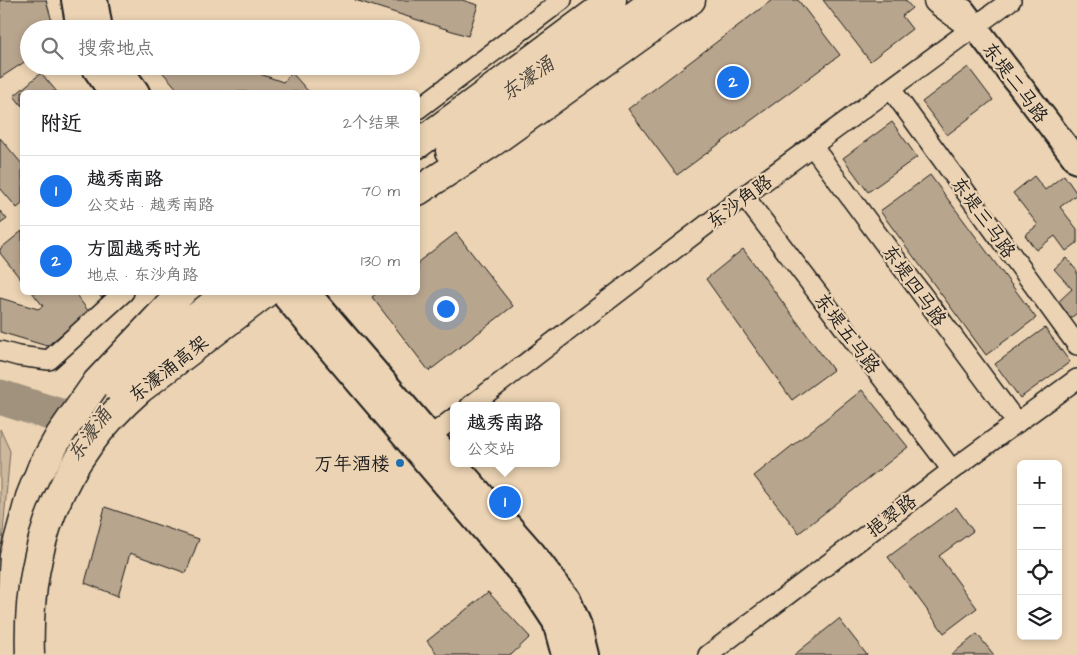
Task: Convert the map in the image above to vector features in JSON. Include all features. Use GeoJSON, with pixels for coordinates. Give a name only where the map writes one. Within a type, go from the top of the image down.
{"type":"FeatureCollection","features":[{"type":"Feature","properties":{"kind":"highway"},"geometry":{"type":"LineString","coordinates":[[420,143],[612,0]]}},
{"type":"Feature","properties":{"kind":"highway"},"geometry":{"type":"LineString","coordinates":[[420,174],[557,70],[655,0]]}},
{"type":"Feature","properties":{"kind":"highway"},"geometry":{"type":"LineString","coordinates":[[420,190],[493,142],[691,0]]}},
{"type":"Feature","properties":{"kind":"highway"},"geometry":{"type":"LineString","coordinates":[[938,0],[974,27]]}},
{"type":"Feature","properties":{"kind":"highway"},"geometry":{"type":"LineString","coordinates":[[8,655],[14,556],[20,528],[42,466],[73,415],[97,382],[179,295]]}},
{"type":"Feature","properties":{"kind":"highway","name":"东濠涌高架"},"geometry":{"type":"LineString","coordinates":[[28,655],[28,598],[33,563],[44,523],[80,444],[108,400],[147,359],[224,295]]}},
{"type":"Feature","properties":{"kind":"highway","name":"东濠涌高架"},"geometry":{"type":"LineString","coordinates":[[28,655],[31,590],[34,569],[58,493],[80,455],[102,427],[127,401],[286,295]]}},
{"type":"Feature","properties":{"kind":"main road"},"geometry":{"type":"LineString","coordinates":[[74,0],[77,20]]}},
{"type":"Feature","properties":{"kind":"main road"},"geometry":{"type":"LineString","coordinates":[[94,0],[98,20]]}},
{"type":"Feature","properties":{"kind":"main road","name":"东堤二马路"},"geometry":{"type":"LineString","coordinates":[[955,0],[1077,161]]}},
{"type":"Feature","properties":{"kind":"main road"},"geometry":{"type":"LineString","coordinates":[[99,75],[110,90]]}},
{"type":"Feature","properties":{"kind":"main road"},"geometry":{"type":"LineString","coordinates":[[125,75],[136,90]]}},
{"type":"Feature","properties":{"kind":"main road"},"geometry":{"type":"LineString","coordinates":[[286,295],[422,443],[530,584],[555,622],[564,655]]}},
{"type":"Feature","properties":{"kind":"main road"},"geometry":{"type":"LineString","coordinates":[[422,443],[450,460]]}},
{"type":"Feature","properties":{"kind":"main road"},"geometry":{"type":"LineString","coordinates":[[458,467],[533,553],[562,592],[578,623],[586,655]]}},
{"type":"Feature","properties":{"kind":"street"},"geometry":{"type":"LineString","coordinates":[[420,107],[562,0]]}},
{"type":"Feature","properties":{"kind":"street","name":"东沙角路"},"geometry":{"type":"LineString","coordinates":[[475,402],[744,196],[1011,0]]}},
{"type":"Feature","properties":{"kind":"street","name":"东堤三马路"},"geometry":{"type":"LineString","coordinates":[[891,89],[1077,345]]}},
{"type":"Feature","properties":{"kind":"street","name":"东堤四马路"},"geometry":{"type":"LineString","coordinates":[[813,147],[1017,423]]}},
{"type":"Feature","properties":{"kind":"street","name":"东堤五马路"},"geometry":{"type":"LineString","coordinates":[[744,196],[952,470]]}},
{"type":"Feature","properties":{"kind":"street"},"geometry":{"type":"LineString","coordinates":[[0,351],[18,356],[49,360],[121,295]]}},
{"type":"Feature","properties":{"kind":"street","name":"挹翠路"},"geometry":{"type":"LineString","coordinates":[[708,655],[952,470],[1077,379]]}},
{"type":"Feature","properties":{"kind":"street"},"geometry":{"type":"LineString","coordinates":[[422,443],[450,421]]}},
{"type":"Feature","properties":{"kind":"shaded area"},"geometry":{"type":"Polygon","coordinates":[[[0,429],[10,451],[1,555],[0,553],[0,429]]]}},
{"type":"Feature","properties":{"kind":"building"},"geometry":{"type":"Polygon","coordinates":[[[0,0],[46,0],[52,20],[20,20],[20,65],[0,78],[0,0]]]}},
{"type":"Feature","properties":{"kind":"building"},"geometry":{"type":"Polygon","coordinates":[[[355,0],[462,0],[478,5],[468,36],[355,0]]]}},
{"type":"Feature","properties":{"kind":"building"},"geometry":{"type":"Polygon","coordinates":[[[772,0],[798,0],[840,55],[677,175],[628,109],[772,0]]]}},
{"type":"Feature","properties":{"kind":"building"},"geometry":{"type":"Polygon","coordinates":[[[823,0],[905,0],[912,8],[902,16],[912,29],[870,61],[823,0]]]}},
{"type":"Feature","properties":{"kind":"building"},"geometry":{"type":"Polygon","coordinates":[[[968,67],[993,100],[947,135],[922,102],[968,67]]]}},
{"type":"Feature","properties":{"kind":"building"},"geometry":{"type":"Polygon","coordinates":[[[39,75],[43,75],[55,90],[21,90],[39,75]]]}},
{"type":"Feature","properties":{"kind":"building"},"geometry":{"type":"Polygon","coordinates":[[[165,75],[263,75],[283,82],[290,75],[294,75],[307,90],[178,90],[165,75]]]}},
{"type":"Feature","properties":{"kind":"building"},"geometry":{"type":"Polygon","coordinates":[[[20,91],[20,104],[14,96],[20,91]]]}},
{"type":"Feature","properties":{"kind":"building"},"geometry":{"type":"Polygon","coordinates":[[[892,122],[917,157],[868,192],[843,158],[892,122]]]}},
{"type":"Feature","properties":{"kind":"building"},"geometry":{"type":"Polygon","coordinates":[[[0,138],[20,162],[20,206],[17,208],[0,190],[0,138]]]}},
{"type":"Feature","properties":{"kind":"building"},"geometry":{"type":"Polygon","coordinates":[[[930,175],[1036,318],[986,355],[880,211],[930,175]]]}},
{"type":"Feature","properties":{"kind":"building"},"geometry":{"type":"Polygon","coordinates":[[[1064,175],[1077,194],[1060,207],[1077,229],[1077,243],[1066,251],[1055,236],[1036,250],[1025,235],[1038,225],[1013,193],[1034,176],[1045,190],[1064,175]]]}},
{"type":"Feature","properties":{"kind":"building"},"geometry":{"type":"Polygon","coordinates":[[[0,211],[7,219],[0,224],[0,211]]]}},
{"type":"Feature","properties":{"kind":"building"},"geometry":{"type":"Polygon","coordinates":[[[20,233],[20,278],[0,253],[0,249],[20,233]]]}},
{"type":"Feature","properties":{"kind":"building"},"geometry":{"type":"Polygon","coordinates":[[[456,233],[513,306],[429,371],[372,297],[374,295],[420,295],[420,260],[456,233]]]}},
{"type":"Feature","properties":{"kind":"building"},"geometry":{"type":"Polygon","coordinates":[[[743,249],[833,370],[792,400],[706,279],[743,249]]]}},
{"type":"Feature","properties":{"kind":"building"},"geometry":{"type":"Polygon","coordinates":[[[1066,258],[1077,271],[1077,313],[1070,319],[1056,304],[1072,289],[1054,269],[1066,258]]]}},
{"type":"Feature","properties":{"kind":"building"},"geometry":{"type":"Polygon","coordinates":[[[34,295],[76,295],[89,312],[47,346],[0,332],[0,298],[38,309],[43,306],[34,295]]]}},
{"type":"Feature","properties":{"kind":"building"},"geometry":{"type":"Polygon","coordinates":[[[99,295],[111,295],[104,301],[99,295]]]}},
{"type":"Feature","properties":{"kind":"building"},"geometry":{"type":"Polygon","coordinates":[[[1045,328],[1070,362],[1020,398],[995,364],[1045,328]]]}},
{"type":"Feature","properties":{"kind":"building"},"geometry":{"type":"Polygon","coordinates":[[[862,390],[908,447],[799,533],[754,476],[862,390]]]}},
{"type":"Feature","properties":{"kind":"building"},"geometry":{"type":"Polygon","coordinates":[[[105,507],[199,539],[186,573],[130,553],[118,596],[85,583],[105,507]]]}},
{"type":"Feature","properties":{"kind":"building"},"geometry":{"type":"Polygon","coordinates":[[[956,507],[973,531],[939,556],[977,608],[944,633],[888,557],[956,507]]]}},
{"type":"Feature","properties":{"kind":"building"},"geometry":{"type":"Polygon","coordinates":[[[488,592],[530,637],[511,655],[438,655],[427,641],[488,592]]]}},
{"type":"Feature","properties":{"kind":"building"},"geometry":{"type":"Polygon","coordinates":[[[839,619],[867,655],[794,655],[839,619]]]}},
{"type":"Feature","properties":{"kind":"building"},"geometry":{"type":"Polygon","coordinates":[[[977,634],[994,655],[951,655],[977,634]]]}},
{"type":"Feature","properties":{"kind":"waterway","name":"东濠涌"},"geometry":{"type":"LineString","coordinates":[[0,397],[91,426]]}},
{"type":"Feature","properties":{"kind":"place","name":"方圆越秀时光"},"geometry":{"type":"Point","coordinates":[733,82]}},
{"type":"Feature","properties":{"kind":"place","name":"万年酒楼"},"geometry":{"type":"Point","coordinates":[400,463]}},
{"type":"Feature","properties":{"kind":"place","name":"越秀南路"},"geometry":{"type":"Point","coordinates":[505,502]}}]}
